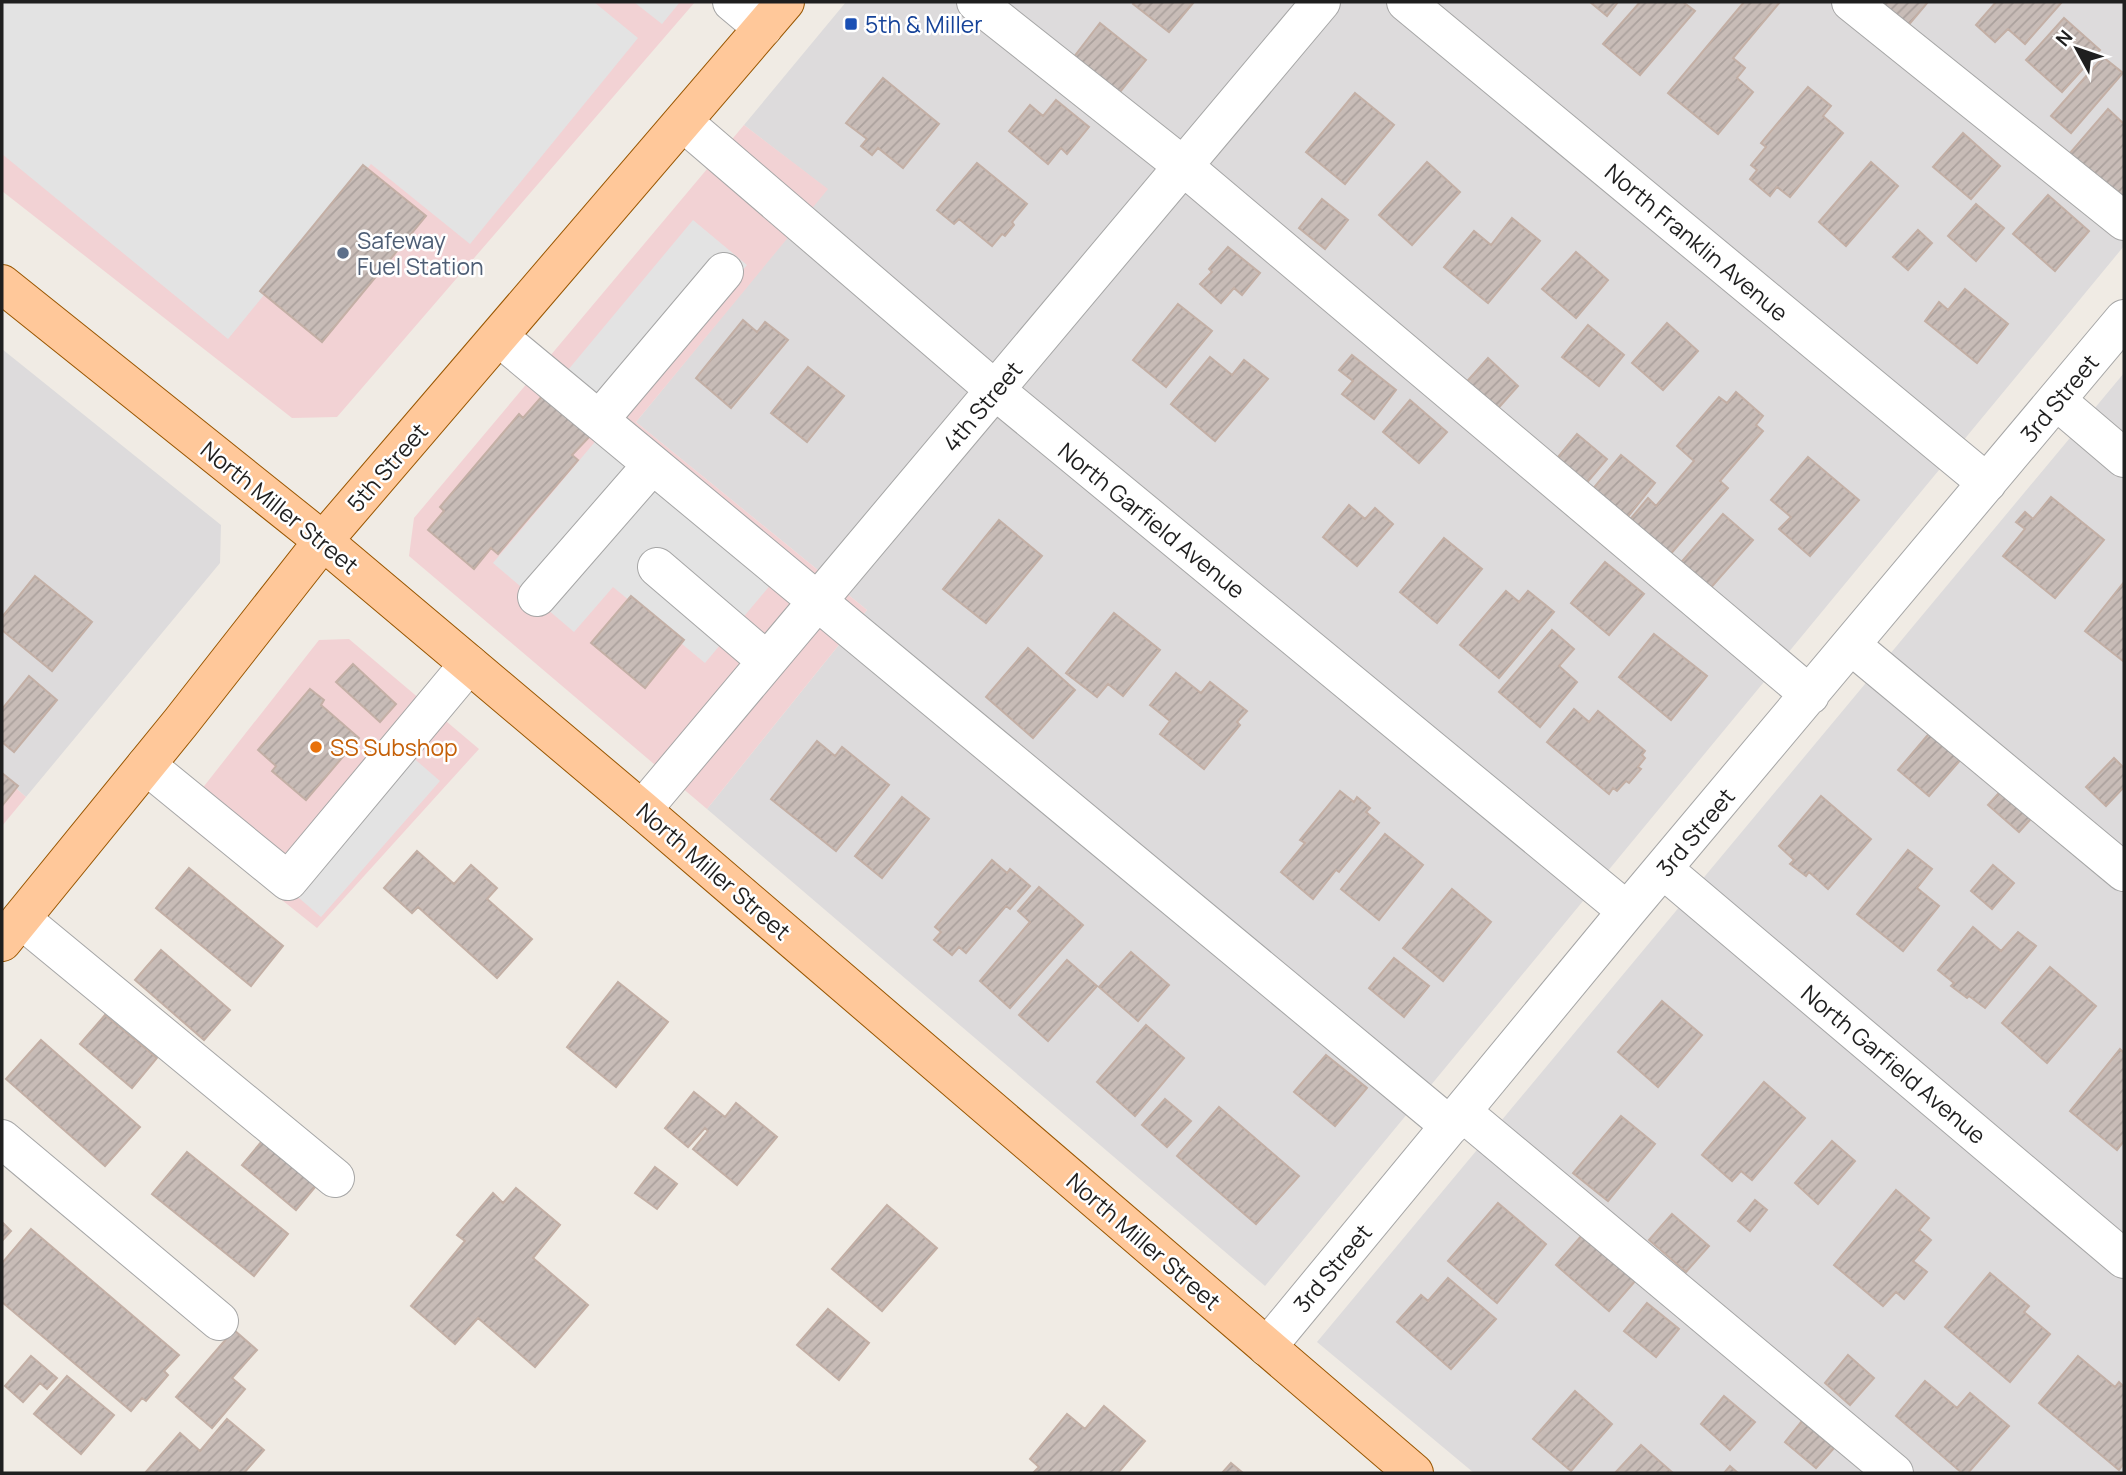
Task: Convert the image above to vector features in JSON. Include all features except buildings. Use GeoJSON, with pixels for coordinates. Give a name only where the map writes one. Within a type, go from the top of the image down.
{"type":"FeatureCollection","features":[{"type":"Feature","properties":{"kind":"main road","name":"5th Street"},"geometry":{"type":"LineString","coordinates":[[11,931],[323,541],[774,15]]}},
{"type":"Feature","properties":{"kind":"main road","name":"North Miller Street"},"geometry":{"type":"LineString","coordinates":[[2,284],[323,541],[642,810],[1414,1473]]}},
{"type":"Feature","properties":{"kind":"street"},"geometry":{"type":"LineString","coordinates":[[732,2],[774,15]]}},
{"type":"Feature","properties":{"kind":"street"},"geometry":{"type":"LineString","coordinates":[[976,2],[1183,166],[1810,695]]}},
{"type":"Feature","properties":{"kind":"street","name":"4th Street"},"geometry":{"type":"LineString","coordinates":[[642,810],[1321,2]]}},
{"type":"Feature","properties":{"kind":"street","name":"North Franklin Avenue"},"geometry":{"type":"LineString","coordinates":[[1406,2],[1987,483]]}},
{"type":"Feature","properties":{"kind":"street"},"geometry":{"type":"LineString","coordinates":[[1851,2],[2124,221]]}},
{"type":"Feature","properties":{"kind":"street","name":"North Garfield Avenue"},"geometry":{"type":"LineString","coordinates":[[683,122],[995,390],[1627,911]]}},
{"type":"Feature","properties":{"kind":"street"},"geometry":{"type":"LineString","coordinates":[[599,420],[724,272]]}},
{"type":"Feature","properties":{"kind":"street","name":"3rd Street"},"geometry":{"type":"LineString","coordinates":[[1267,1347],[1627,911],[2124,319]]}},
{"type":"Feature","properties":{"kind":"street"},"geometry":{"type":"LineString","coordinates":[[499,337],[817,601],[1894,1473]]}},
{"type":"Feature","properties":{"kind":"street"},"geometry":{"type":"LineString","coordinates":[[2057,401],[2124,458]]}},
{"type":"Feature","properties":{"kind":"street"},"geometry":{"type":"LineString","coordinates":[[537,597],[652,465]]}},
{"type":"Feature","properties":{"kind":"street"},"geometry":{"type":"LineString","coordinates":[[657,567],[767,661]]}},
{"type":"Feature","properties":{"kind":"street"},"geometry":{"type":"LineString","coordinates":[[1852,646],[2124,872]]}},
{"type":"Feature","properties":{"kind":"street"},"geometry":{"type":"LineString","coordinates":[[146,765],[288,880],[469,664]]}},
{"type":"Feature","properties":{"kind":"street","name":"North Garfield Avenue"},"geometry":{"type":"LineString","coordinates":[[1664,870],[2124,1259]]}},
{"type":"Feature","properties":{"kind":"street"},"geometry":{"type":"LineString","coordinates":[[11,931],[335,1178]]}},
{"type":"Feature","properties":{"kind":"street"},"geometry":{"type":"LineString","coordinates":[[2,1139],[219,1321]]}},
{"type":"Feature","properties":{"kind":"shaded area"},"geometry":{"type":"Polygon","coordinates":[[[2,2],[695,2],[337,417],[292,418],[2,191],[2,2]]]}},
{"type":"Feature","properties":{"kind":"shaded area"},"geometry":{"type":"Polygon","coordinates":[[[2,2],[594,2],[638,38],[470,244],[371,164],[228,339],[2,154],[2,2]]]}},
{"type":"Feature","properties":{"kind":"shaded area"},"geometry":{"type":"Polygon","coordinates":[[[634,2],[680,2],[662,24],[634,2]]]}},
{"type":"Feature","properties":{"kind":"shaded area"},"geometry":{"type":"Polygon","coordinates":[[[846,2],[2124,2],[2124,246],[1265,1286],[707,809],[867,610],[636,422],[827,189],[744,125],[846,2]]]}},
{"type":"Feature","properties":{"kind":"shaded area"},"geometry":{"type":"Polygon","coordinates":[[[744,125],[828,189],[636,422],[867,610],[707,809],[409,556],[414,518],[744,125]]]}},
{"type":"Feature","properties":{"kind":"shaded area"},"geometry":{"type":"Polygon","coordinates":[[[693,220],[747,265],[611,428],[782,571],[705,663],[613,587],[574,632],[493,563],[599,437],[548,394],[693,220]]]}},
{"type":"Feature","properties":{"kind":"shaded area"},"geometry":{"type":"Polygon","coordinates":[[[2,349],[221,525],[220,563],[26,797],[2,776],[2,349]]]}},
{"type":"Feature","properties":{"kind":"shaded area"},"geometry":{"type":"Polygon","coordinates":[[[2124,373],[2124,1473],[1474,1473],[1317,1342],[2124,373]]]}},
{"type":"Feature","properties":{"kind":"shaded area"},"geometry":{"type":"Polygon","coordinates":[[[349,639],[479,749],[317,928],[179,818],[319,640],[349,639]]]}},
{"type":"Feature","properties":{"kind":"shaded area"},"geometry":{"type":"Polygon","coordinates":[[[388,736],[440,781],[321,917],[270,873],[388,736]]]}},
{"type":"Feature","properties":{"kind":"shaded area"},"geometry":{"type":"Polygon","coordinates":[[[2,776],[26,797],[2,826],[2,776]]]}},
{"type":"Feature","properties":{"kind":"place","name":"5th & Miller"},"geometry":{"type":"Point","coordinates":[851,24]}},
{"type":"Feature","properties":{"kind":"place","name":"Safeway Fuel Station"},"geometry":{"type":"Point","coordinates":[343,253]}},
{"type":"Feature","properties":{"kind":"place","name":"SS Subshop"},"geometry":{"type":"Point","coordinates":[316,747]}}]}
